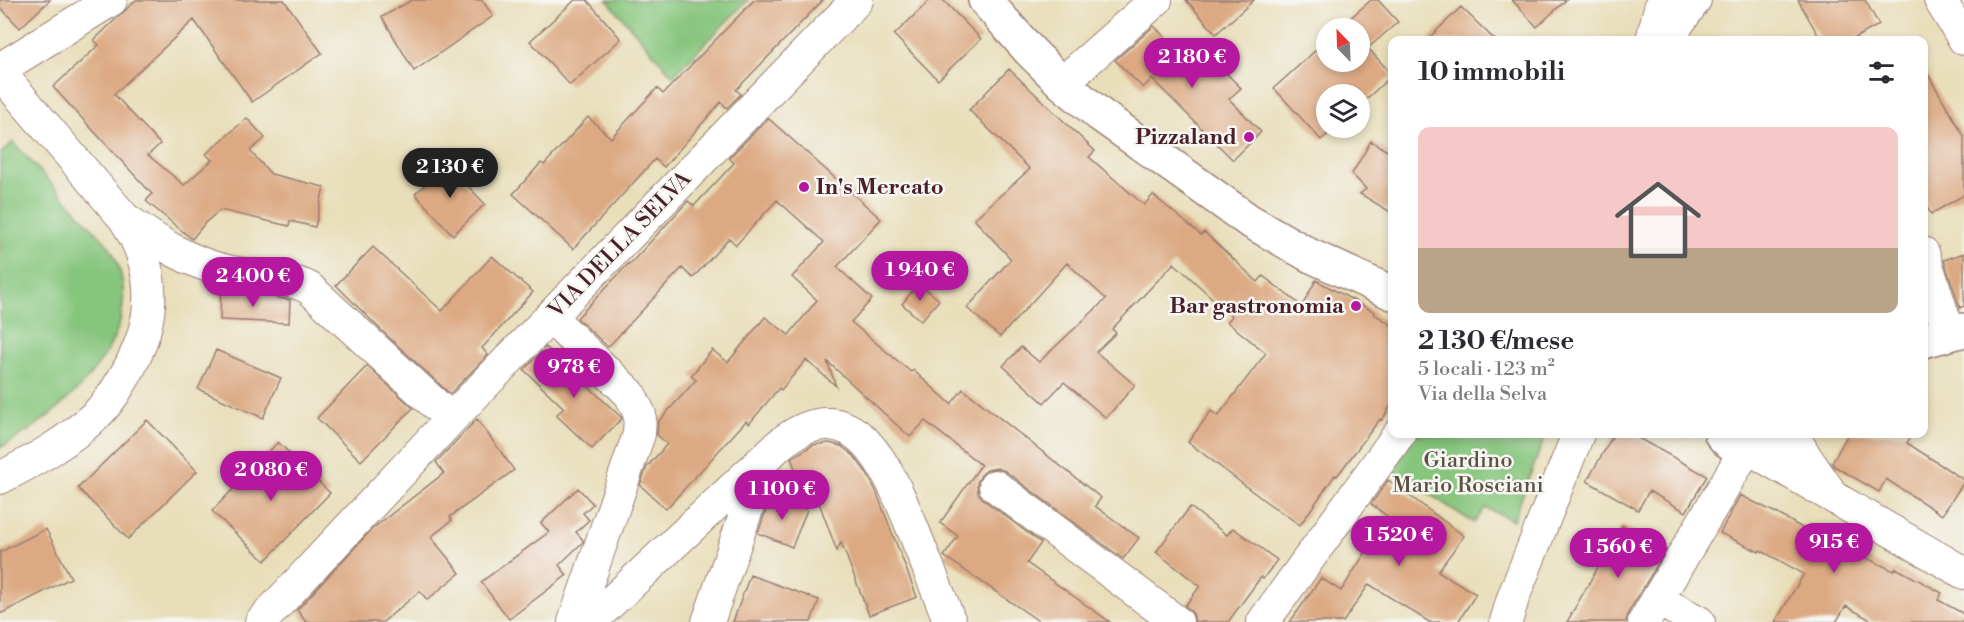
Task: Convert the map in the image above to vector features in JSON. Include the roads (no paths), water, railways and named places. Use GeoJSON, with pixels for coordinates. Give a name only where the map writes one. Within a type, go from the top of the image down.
{"type":"FeatureCollection","features":[{"type":"Feature","properties":{"kind":"main road"},"geometry":{"type":"LineString","coordinates":[[985,0],[1029,50],[1062,83],[1099,114],[1248,220],[1309,255],[1388,291]]}},
{"type":"Feature","properties":{"kind":"main road"},"geometry":{"type":"LineString","coordinates":[[1716,438],[1738,445],[1771,444],[1778,438]]}},
{"type":"Feature","properties":{"kind":"street"},"geometry":{"type":"LineString","coordinates":[[0,478],[44,455],[81,428],[112,398],[131,366],[147,320],[150,300],[149,279],[144,256],[136,237],[124,218],[0,71],[111,0]]}},
{"type":"Feature","properties":{"kind":"street","name":"VIA DELLA SELVA"},"geometry":{"type":"LineString","coordinates":[[261,622],[451,419],[857,0]]}},
{"type":"Feature","properties":{"kind":"street"},"geometry":{"type":"LineString","coordinates":[[1062,83],[1156,0]]}},
{"type":"Feature","properties":{"kind":"street"},"geometry":{"type":"LineString","coordinates":[[1940,0],[1964,39]]}},
{"type":"Feature","properties":{"kind":"street"},"geometry":{"type":"LineString","coordinates":[[1655,36],[1684,1]]}},
{"type":"Feature","properties":{"kind":"street"},"geometry":{"type":"LineString","coordinates":[[1673,36],[1684,1]]}},
{"type":"Feature","properties":{"kind":"street"},"geometry":{"type":"LineString","coordinates":[[124,218],[172,251],[197,263],[228,272],[296,283],[309,288],[451,419]]}},
{"type":"Feature","properties":{"kind":"street"},"geometry":{"type":"LineString","coordinates":[[1928,272],[1945,335]]}},
{"type":"Feature","properties":{"kind":"street"},"geometry":{"type":"LineString","coordinates":[[550,317],[623,385],[636,405],[641,424],[574,622]]}},
{"type":"Feature","properties":{"kind":"street"},"geometry":{"type":"LineString","coordinates":[[590,622],[788,437],[807,427],[828,423],[839,425],[858,434],[882,464],[896,489],[950,622]]}},
{"type":"Feature","properties":{"kind":"street"},"geometry":{"type":"LineString","coordinates":[[1263,622],[1396,438]]}},
{"type":"Feature","properties":{"kind":"street"},"geometry":{"type":"LineString","coordinates":[[1506,622],[1513,598],[1576,438]]}},
{"type":"Feature","properties":{"kind":"street"},"geometry":{"type":"LineString","coordinates":[[1794,438],[1806,459],[1836,499]]}},
{"type":"Feature","properties":{"kind":"street"},"geometry":{"type":"LineString","coordinates":[[1699,622],[1651,611],[1738,445],[1964,573]]}},
{"type":"Feature","properties":{"kind":"street"},"geometry":{"type":"LineString","coordinates":[[708,622],[764,459]]}},
{"type":"Feature","properties":{"kind":"street"},"geometry":{"type":"LineString","coordinates":[[995,486],[1177,622]]}},
{"type":"Feature","properties":{"kind":"place","name":"Pizzaland"},"geometry":{"type":"Point","coordinates":[1249,137]}},
{"type":"Feature","properties":{"kind":"place","name":"In's Mercato"},"geometry":{"type":"Point","coordinates":[804,187]}},
{"type":"Feature","properties":{"kind":"place","name":"Bar gastronomia"},"geometry":{"type":"Point","coordinates":[1356,306]}},
{"type":"Feature","properties":{"kind":"park label","name":"Giardino Mario Rosciani"},"geometry":{"type":"Point","coordinates":[1468,473]}}]}
